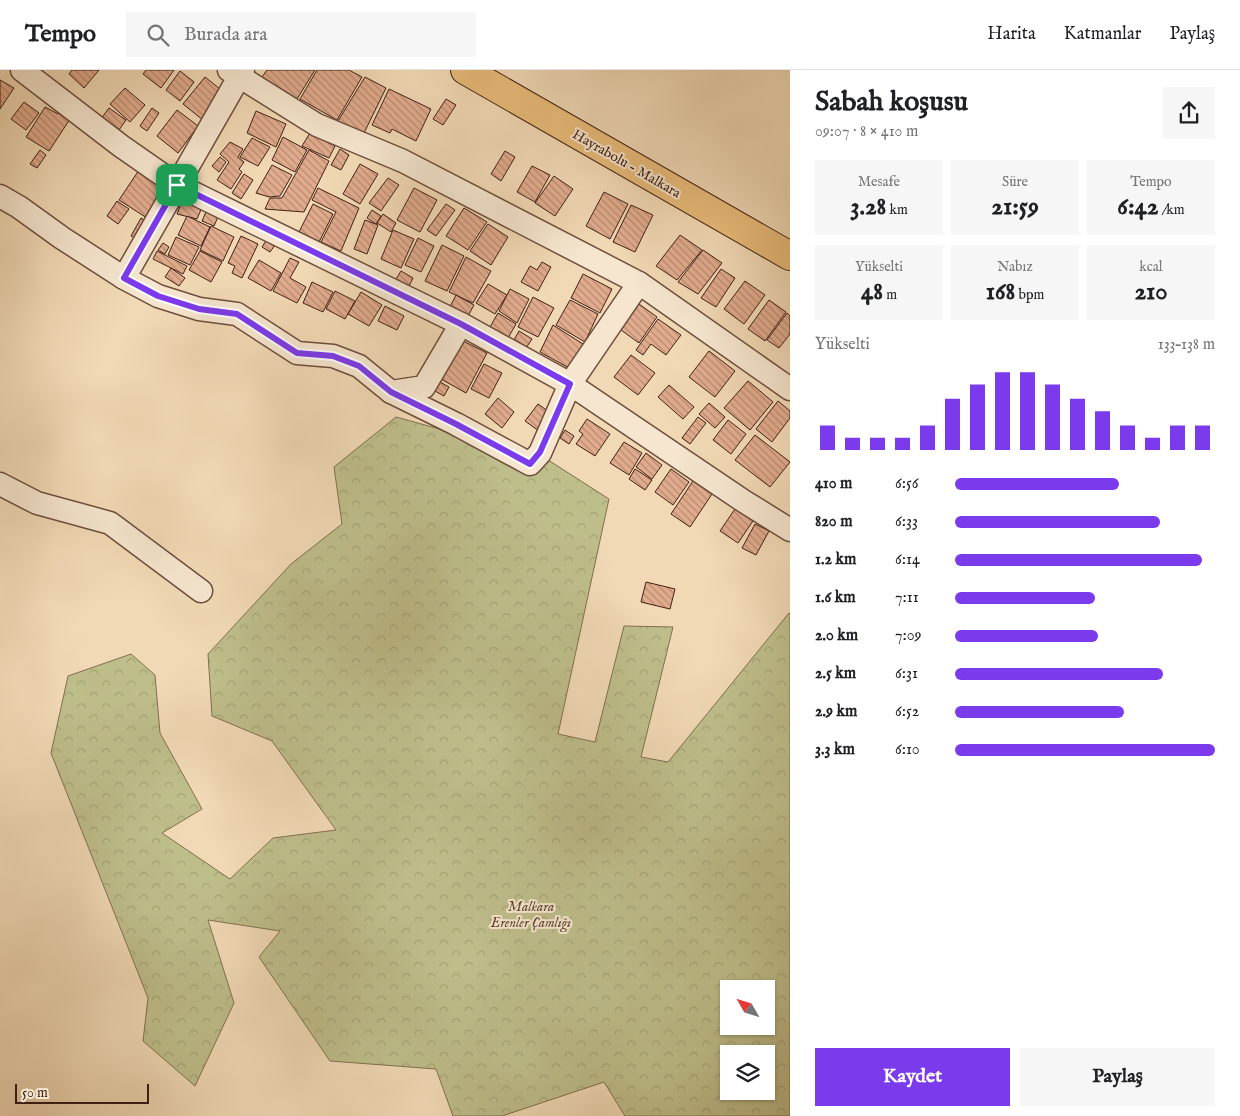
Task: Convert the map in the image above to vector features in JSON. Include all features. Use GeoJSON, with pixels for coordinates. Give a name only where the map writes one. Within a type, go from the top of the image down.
{"type":"FeatureCollection","features":[{"type":"Feature","properties":{"kind":"main road","name":"Hayrabolu - Malkara"},"geometry":{"type":"LineString","coordinates":[[465,70],[790,256]]}},
{"type":"Feature","properties":{"kind":"street"},"geometry":{"type":"LineString","coordinates":[[22,70],[121,146],[177,185],[461,324],[570,384],[744,502],[790,530]]}},
{"type":"Feature","properties":{"kind":"street"},"geometry":{"type":"LineString","coordinates":[[124,278],[177,185],[237,72],[318,125],[403,161],[639,283],[790,389]]}},
{"type":"Feature","properties":{"kind":"street"},"geometry":{"type":"LineString","coordinates":[[0,196],[124,278],[158,296],[199,309],[237,314],[297,353],[333,356],[359,366],[391,392],[530,464],[540,452],[570,384],[639,283]]}},
{"type":"Feature","properties":{"kind":"street"},"geometry":{"type":"LineString","coordinates":[[391,392],[424,387],[461,324]]}},
{"type":"Feature","properties":{"kind":"street"},"geometry":{"type":"LineString","coordinates":[[0,484],[37,503],[110,523],[201,591]]}},
{"type":"Feature","properties":{"kind":"green space","name":"Malkara Erenler Çamlığı"},"geometry":{"type":"Polygon","coordinates":[[[396,417],[545,458],[609,499],[558,734],[595,742],[624,626],[673,627],[641,757],[668,762],[790,614],[790,1116],[625,1116],[604,1082],[502,1116],[453,1116],[436,1069],[330,1061],[259,957],[280,931],[208,920],[234,1003],[195,1086],[143,1041],[148,998],[51,753],[68,676],[131,654],[155,675],[160,733],[202,809],[162,833],[230,879],[273,838],[336,830],[272,741],[212,716],[208,654],[291,564],[342,524],[334,467],[396,417]]]}},
{"type":"Feature","properties":{"kind":"building"},"geometry":{"type":"Polygon","coordinates":[[[72,70],[99,70],[84,88],[69,74],[72,70]]]}},
{"type":"Feature","properties":{"kind":"building"},"geometry":{"type":"Polygon","coordinates":[[[146,70],[174,70],[161,88],[143,74],[146,70]]]}},
{"type":"Feature","properties":{"kind":"building"},"geometry":{"type":"Polygon","coordinates":[[[267,70],[315,70],[297,99],[262,77],[267,70]]]}},
{"type":"Feature","properties":{"kind":"building"},"geometry":{"type":"Polygon","coordinates":[[[317,70],[349,70],[362,77],[337,120],[300,99],[317,70]]]}},
{"type":"Feature","properties":{"kind":"building"},"geometry":{"type":"Polygon","coordinates":[[[180,71],[194,82],[180,101],[166,90],[180,71]]]}},
{"type":"Feature","properties":{"kind":"building"},"geometry":{"type":"Polygon","coordinates":[[[205,77],[225,93],[203,120],[183,104],[205,77]]]}},
{"type":"Feature","properties":{"kind":"building"},"geometry":{"type":"Polygon","coordinates":[[[365,77],[386,88],[364,133],[338,121],[365,77]]]}},
{"type":"Feature","properties":{"kind":"building"},"geometry":{"type":"Polygon","coordinates":[[[0,80],[14,88],[0,109],[0,80]]]}},
{"type":"Feature","properties":{"kind":"building"},"geometry":{"type":"Polygon","coordinates":[[[125,88],[145,105],[130,122],[110,104],[125,88]]]}},
{"type":"Feature","properties":{"kind":"building"},"geometry":{"type":"Polygon","coordinates":[[[389,89],[431,109],[416,141],[392,129],[390,133],[372,125],[389,89]]]}},
{"type":"Feature","properties":{"kind":"building"},"geometry":{"type":"Polygon","coordinates":[[[446,99],[456,105],[443,125],[433,119],[446,99]]]}},
{"type":"Feature","properties":{"kind":"building"},"geometry":{"type":"Polygon","coordinates":[[[24,102],[39,113],[26,130],[11,119],[24,102]]]}},
{"type":"Feature","properties":{"kind":"building"},"geometry":{"type":"Polygon","coordinates":[[[45,107],[58,114],[61,109],[72,116],[49,151],[26,137],[45,107]]]}},
{"type":"Feature","properties":{"kind":"building"},"geometry":{"type":"Polygon","coordinates":[[[109,108],[126,120],[119,130],[101,119],[109,108]]]}},
{"type":"Feature","properties":{"kind":"building"},"geometry":{"type":"Polygon","coordinates":[[[152,108],[159,113],[147,131],[140,126],[152,108]]]}},
{"type":"Feature","properties":{"kind":"building"},"geometry":{"type":"Polygon","coordinates":[[[177,110],[198,126],[178,153],[157,136],[177,110]]]}},
{"type":"Feature","properties":{"kind":"building"},"geometry":{"type":"Polygon","coordinates":[[[256,111],[286,124],[276,147],[247,133],[256,111]]]}},
{"type":"Feature","properties":{"kind":"building"},"geometry":{"type":"Polygon","coordinates":[[[310,133],[335,146],[329,158],[302,146],[310,133]]]}},
{"type":"Feature","properties":{"kind":"building"},"geometry":{"type":"Polygon","coordinates":[[[283,137],[307,150],[295,172],[272,160],[283,137]]]}},
{"type":"Feature","properties":{"kind":"building"},"geometry":{"type":"Polygon","coordinates":[[[252,138],[270,147],[258,166],[240,157],[252,138]]]}},
{"type":"Feature","properties":{"kind":"building"},"geometry":{"type":"Polygon","coordinates":[[[230,142],[243,149],[238,157],[244,162],[239,169],[242,172],[231,189],[217,180],[229,162],[220,154],[230,142]]]}},
{"type":"Feature","properties":{"kind":"building"},"geometry":{"type":"Polygon","coordinates":[[[340,149],[349,155],[341,170],[331,165],[340,149]]]}},
{"type":"Feature","properties":{"kind":"building"},"geometry":{"type":"Polygon","coordinates":[[[40,150],[46,155],[37,168],[30,164],[40,150]]]}},
{"type":"Feature","properties":{"kind":"building"},"geometry":{"type":"Polygon","coordinates":[[[309,150],[329,161],[304,212],[265,209],[270,198],[282,198],[309,150]]]}},
{"type":"Feature","properties":{"kind":"building"},"geometry":{"type":"Polygon","coordinates":[[[505,151],[515,157],[501,181],[491,174],[505,151]]]}},
{"type":"Feature","properties":{"kind":"building"},"geometry":{"type":"Polygon","coordinates":[[[220,157],[226,162],[219,172],[212,166],[220,157]]]}},
{"type":"Feature","properties":{"kind":"building"},"geometry":{"type":"Polygon","coordinates":[[[360,164],[378,174],[360,204],[343,194],[360,164]]]}},
{"type":"Feature","properties":{"kind":"building"},"geometry":{"type":"Polygon","coordinates":[[[272,165],[292,175],[280,196],[269,197],[256,193],[272,165]]]}},
{"type":"Feature","properties":{"kind":"building"},"geometry":{"type":"Polygon","coordinates":[[[532,166],[550,175],[535,202],[517,192],[532,166]]]}},
{"type":"Feature","properties":{"kind":"building"},"geometry":{"type":"Polygon","coordinates":[[[139,170],[167,189],[147,218],[119,200],[139,170]]]}},
{"type":"Feature","properties":{"kind":"building"},"geometry":{"type":"Polygon","coordinates":[[[244,174],[253,180],[241,199],[232,193],[244,174]]]}},
{"type":"Feature","properties":{"kind":"building"},"geometry":{"type":"Polygon","coordinates":[[[554,176],[573,189],[555,216],[535,203],[554,176]]]}},
{"type":"Feature","properties":{"kind":"building"},"geometry":{"type":"Polygon","coordinates":[[[388,178],[399,185],[381,211],[369,203],[388,178]]]}},
{"type":"Feature","properties":{"kind":"building"},"geometry":{"type":"Polygon","coordinates":[[[318,188],[359,208],[341,251],[321,242],[336,212],[312,200],[318,188]]]}},
{"type":"Feature","properties":{"kind":"building"},"geometry":{"type":"Polygon","coordinates":[[[414,188],[437,200],[420,232],[397,220],[414,188]]]}},
{"type":"Feature","properties":{"kind":"building"},"geometry":{"type":"Polygon","coordinates":[[[604,192],[628,204],[610,239],[586,226],[604,192]]]}},
{"type":"Feature","properties":{"kind":"building"},"geometry":{"type":"Polygon","coordinates":[[[183,198],[203,205],[197,219],[177,214],[183,198]]]}},
{"type":"Feature","properties":{"kind":"building"},"geometry":{"type":"Polygon","coordinates":[[[117,201],[129,209],[118,224],[107,216],[117,201]]]}},
{"type":"Feature","properties":{"kind":"building"},"geometry":{"type":"Polygon","coordinates":[[[313,204],[333,214],[319,242],[299,232],[313,204]]]}},
{"type":"Feature","properties":{"kind":"building"},"geometry":{"type":"Polygon","coordinates":[[[446,204],[455,210],[436,236],[427,230],[446,204]]]}},
{"type":"Feature","properties":{"kind":"building"},"geometry":{"type":"Polygon","coordinates":[[[209,205],[221,210],[214,226],[202,221],[209,205]]]}},
{"type":"Feature","properties":{"kind":"building"},"geometry":{"type":"Polygon","coordinates":[[[631,205],[653,215],[635,252],[613,242],[631,205]]]}},
{"type":"Feature","properties":{"kind":"building"},"geometry":{"type":"Polygon","coordinates":[[[464,208],[487,222],[468,250],[446,236],[464,208]]]}},
{"type":"Feature","properties":{"kind":"building"},"geometry":{"type":"Polygon","coordinates":[[[372,210],[381,216],[376,224],[367,218],[372,210]]]}},
{"type":"Feature","properties":{"kind":"building"},"geometry":{"type":"Polygon","coordinates":[[[383,214],[396,223],[391,232],[377,223],[383,214]]]}},
{"type":"Feature","properties":{"kind":"building"},"geometry":{"type":"Polygon","coordinates":[[[187,216],[210,227],[201,246],[178,235],[187,216]]]}},
{"type":"Feature","properties":{"kind":"building"},"geometry":{"type":"Polygon","coordinates":[[[141,218],[152,225],[142,242],[131,236],[141,218]]]}},
{"type":"Feature","properties":{"kind":"building"},"geometry":{"type":"Polygon","coordinates":[[[365,220],[378,225],[367,254],[354,249],[365,220]]]}},
{"type":"Feature","properties":{"kind":"building"},"geometry":{"type":"Polygon","coordinates":[[[488,224],[508,237],[491,265],[470,251],[488,224]]]}},
{"type":"Feature","properties":{"kind":"building"},"geometry":{"type":"Polygon","coordinates":[[[211,226],[234,237],[223,261],[200,250],[211,226]]]}},
{"type":"Feature","properties":{"kind":"building"},"geometry":{"type":"Polygon","coordinates":[[[393,230],[414,239],[401,268],[381,259],[393,230]]]}},
{"type":"Feature","properties":{"kind":"building"},"geometry":{"type":"Polygon","coordinates":[[[680,235],[702,250],[677,280],[656,266],[680,235]]]}},
{"type":"Feature","properties":{"kind":"building"},"geometry":{"type":"Polygon","coordinates":[[[241,236],[258,244],[242,278],[232,273],[235,266],[228,263],[241,236]]]}},
{"type":"Feature","properties":{"kind":"building"},"geometry":{"type":"Polygon","coordinates":[[[176,237],[199,247],[190,265],[168,255],[176,237]]]}},
{"type":"Feature","properties":{"kind":"building"},"geometry":{"type":"Polygon","coordinates":[[[418,238],[434,246],[421,272],[405,265],[418,238]]]}},
{"type":"Feature","properties":{"kind":"building"},"geometry":{"type":"Polygon","coordinates":[[[267,239],[275,245],[270,252],[262,247],[267,239]]]}},
{"type":"Feature","properties":{"kind":"building"},"geometry":{"type":"Polygon","coordinates":[[[163,243],[169,247],[165,254],[158,250],[163,243]]]}},
{"type":"Feature","properties":{"kind":"building"},"geometry":{"type":"Polygon","coordinates":[[[442,245],[464,256],[447,291],[425,281],[442,245]]]}},
{"type":"Feature","properties":{"kind":"building"},"geometry":{"type":"Polygon","coordinates":[[[703,250],[722,263],[698,294],[678,282],[703,250]]]}},
{"type":"Feature","properties":{"kind":"building"},"geometry":{"type":"Polygon","coordinates":[[[157,251],[187,266],[183,274],[153,259],[157,251]]]}},
{"type":"Feature","properties":{"kind":"building"},"geometry":{"type":"Polygon","coordinates":[[[200,251],[222,262],[211,282],[189,270],[200,251]]]}},
{"type":"Feature","properties":{"kind":"building"},"geometry":{"type":"Polygon","coordinates":[[[466,257],[491,271],[473,303],[449,292],[466,257]]]}},
{"type":"Feature","properties":{"kind":"building"},"geometry":{"type":"Polygon","coordinates":[[[290,258],[299,262],[290,278],[306,287],[297,303],[273,291],[290,258]]]}},
{"type":"Feature","properties":{"kind":"building"},"geometry":{"type":"Polygon","coordinates":[[[259,260],[281,273],[271,291],[248,278],[259,260]]]}},
{"type":"Feature","properties":{"kind":"building"},"geometry":{"type":"Polygon","coordinates":[[[542,262],[551,267],[538,291],[521,282],[530,266],[537,270],[542,262]]]}},
{"type":"Feature","properties":{"kind":"building"},"geometry":{"type":"Polygon","coordinates":[[[171,268],[185,278],[179,286],[165,277],[171,268]]]}},
{"type":"Feature","properties":{"kind":"building"},"geometry":{"type":"Polygon","coordinates":[[[721,269],[735,278],[716,307],[701,298],[721,269]]]}},
{"type":"Feature","properties":{"kind":"building"},"geometry":{"type":"Polygon","coordinates":[[[401,271],[413,278],[409,286],[396,279],[401,271]]]}},
{"type":"Feature","properties":{"kind":"building"},"geometry":{"type":"Polygon","coordinates":[[[583,274],[612,289],[600,313],[571,298],[583,274]]]}},
{"type":"Feature","properties":{"kind":"building"},"geometry":{"type":"Polygon","coordinates":[[[745,281],[765,295],[744,324],[724,309],[745,281]]]}},
{"type":"Feature","properties":{"kind":"building"},"geometry":{"type":"Polygon","coordinates":[[[312,282],[333,292],[323,312],[303,303],[312,282]]]}},
{"type":"Feature","properties":{"kind":"building"},"geometry":{"type":"Polygon","coordinates":[[[488,284],[507,295],[495,314],[476,303],[488,284]]]}},
{"type":"Feature","properties":{"kind":"building"},"geometry":{"type":"Polygon","coordinates":[[[510,289],[529,299],[517,323],[499,311],[510,289]]]}},
{"type":"Feature","properties":{"kind":"building"},"geometry":{"type":"Polygon","coordinates":[[[335,291],[355,301],[345,319],[326,309],[335,291]]]}},
{"type":"Feature","properties":{"kind":"building"},"geometry":{"type":"Polygon","coordinates":[[[361,292],[382,305],[369,326],[348,314],[361,292]]]}},
{"type":"Feature","properties":{"kind":"building"},"geometry":{"type":"Polygon","coordinates":[[[456,295],[474,305],[468,316],[450,307],[456,295]]]}},
{"type":"Feature","properties":{"kind":"building"},"geometry":{"type":"Polygon","coordinates":[[[533,297],[554,308],[538,337],[518,327],[533,297]]]}},
{"type":"Feature","properties":{"kind":"building"},"geometry":{"type":"Polygon","coordinates":[[[570,300],[598,314],[585,342],[556,325],[570,300]]]}},
{"type":"Feature","properties":{"kind":"building"},"geometry":{"type":"Polygon","coordinates":[[[769,300],[786,312],[765,341],[748,329],[769,300]]]}},
{"type":"Feature","properties":{"kind":"building"},"geometry":{"type":"Polygon","coordinates":[[[639,304],[657,317],[639,343],[621,330],[639,304]]]}},
{"type":"Feature","properties":{"kind":"building"},"geometry":{"type":"Polygon","coordinates":[[[385,306],[404,316],[397,330],[378,321],[385,306]]]}},
{"type":"Feature","properties":{"kind":"building"},"geometry":{"type":"Polygon","coordinates":[[[498,313],[516,324],[508,338],[490,327],[498,313]]]}},
{"type":"Feature","properties":{"kind":"building"},"geometry":{"type":"Polygon","coordinates":[[[787,313],[790,316],[790,334],[779,348],[767,340],[787,313]]]}},
{"type":"Feature","properties":{"kind":"building"},"geometry":{"type":"Polygon","coordinates":[[[658,319],[681,335],[666,355],[651,344],[643,355],[636,350],[658,319]]]}},
{"type":"Feature","properties":{"kind":"building"},"geometry":{"type":"Polygon","coordinates":[[[553,325],[583,344],[571,369],[540,352],[553,325]]]}},
{"type":"Feature","properties":{"kind":"building"},"geometry":{"type":"Polygon","coordinates":[[[519,331],[532,339],[526,348],[514,340],[519,331]]]}},
{"type":"Feature","properties":{"kind":"building"},"geometry":{"type":"Polygon","coordinates":[[[461,340],[487,353],[466,393],[441,379],[461,340]]]}},
{"type":"Feature","properties":{"kind":"building"},"geometry":{"type":"Polygon","coordinates":[[[709,351],[735,371],[715,397],[689,377],[709,351]]]}},
{"type":"Feature","properties":{"kind":"building"},"geometry":{"type":"Polygon","coordinates":[[[631,355],[655,373],[638,395],[614,377],[631,355]]]}},
{"type":"Feature","properties":{"kind":"building"},"geometry":{"type":"Polygon","coordinates":[[[484,364],[502,373],[489,398],[471,389],[484,364]]]}},
{"type":"Feature","properties":{"kind":"building"},"geometry":{"type":"Polygon","coordinates":[[[748,381],[773,402],[750,430],[724,408],[748,381]]]}},
{"type":"Feature","properties":{"kind":"building"},"geometry":{"type":"Polygon","coordinates":[[[440,382],[449,387],[444,396],[435,391],[440,382]]]}},
{"type":"Feature","properties":{"kind":"building"},"geometry":{"type":"Polygon","coordinates":[[[669,385],[694,407],[683,419],[658,397],[669,385]]]}},
{"type":"Feature","properties":{"kind":"building"},"geometry":{"type":"Polygon","coordinates":[[[498,398],[514,412],[502,428],[485,414],[498,398]]]}},
{"type":"Feature","properties":{"kind":"building"},"geometry":{"type":"Polygon","coordinates":[[[778,401],[790,411],[790,418],[772,442],[756,429],[778,401]]]}},
{"type":"Feature","properties":{"kind":"building"},"geometry":{"type":"Polygon","coordinates":[[[709,403],[725,417],[715,428],[699,414],[709,403]]]}},
{"type":"Feature","properties":{"kind":"building"},"geometry":{"type":"Polygon","coordinates":[[[538,404],[552,414],[539,431],[525,421],[538,404]]]}},
{"type":"Feature","properties":{"kind":"building"},"geometry":{"type":"Polygon","coordinates":[[[698,417],[706,423],[690,444],[682,438],[698,417]]]}},
{"type":"Feature","properties":{"kind":"building"},"geometry":{"type":"Polygon","coordinates":[[[587,419],[610,434],[595,456],[576,444],[583,434],[579,431],[587,419]]]}},
{"type":"Feature","properties":{"kind":"building"},"geometry":{"type":"Polygon","coordinates":[[[728,420],[746,434],[731,454],[713,440],[728,420]]]}},
{"type":"Feature","properties":{"kind":"building"},"geometry":{"type":"Polygon","coordinates":[[[565,430],[574,436],[569,444],[560,438],[565,430]]]}},
{"type":"Feature","properties":{"kind":"building"},"geometry":{"type":"Polygon","coordinates":[[[755,435],[790,462],[770,487],[735,460],[755,435]]]}},
{"type":"Feature","properties":{"kind":"building"},"geometry":{"type":"Polygon","coordinates":[[[624,442],[642,453],[629,475],[610,463],[624,442]]]}},
{"type":"Feature","properties":{"kind":"building"},"geometry":{"type":"Polygon","coordinates":[[[646,453],[662,465],[652,479],[636,467],[646,453]]]}},
{"type":"Feature","properties":{"kind":"building"},"geometry":{"type":"Polygon","coordinates":[[[635,469],[652,480],[645,490],[629,479],[635,469]]]}},
{"type":"Feature","properties":{"kind":"building"},"geometry":{"type":"Polygon","coordinates":[[[671,469],[689,482],[673,505],[655,492],[671,469]]]}},
{"type":"Feature","properties":{"kind":"building"},"geometry":{"type":"Polygon","coordinates":[[[693,481],[712,494],[690,527],[671,514],[693,481]]]}},
{"type":"Feature","properties":{"kind":"building"},"geometry":{"type":"Polygon","coordinates":[[[737,506],[755,518],[738,543],[720,531],[737,506]]]}},
{"type":"Feature","properties":{"kind":"building"},"geometry":{"type":"Polygon","coordinates":[[[755,524],[769,531],[756,555],[742,548],[755,524]]]}},
{"type":"Feature","properties":{"kind":"building"},"geometry":{"type":"Polygon","coordinates":[[[646,582],[675,589],[670,609],[641,602],[646,582]]]}},
{"type":"Feature","properties":{"kind":"route"},"geometry":{"type":"LineString","coordinates":[[177,185],[461,324],[570,384],[540,452],[530,464],[391,392],[359,366],[333,356],[297,353],[237,314],[199,309],[158,296],[124,278],[177,185]]}}]}
